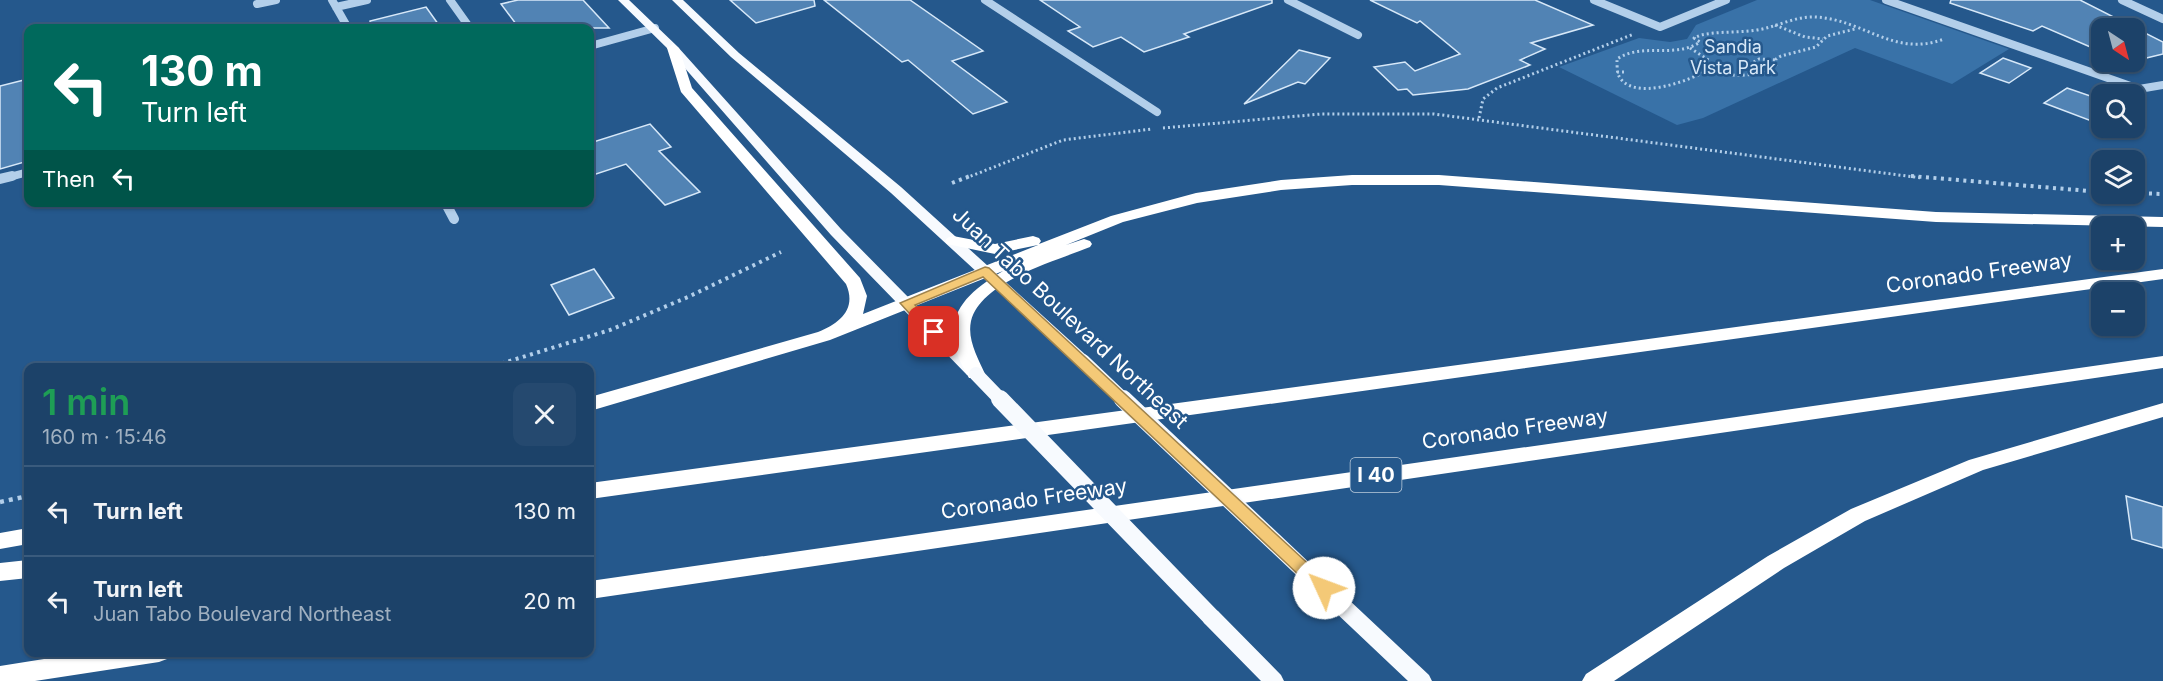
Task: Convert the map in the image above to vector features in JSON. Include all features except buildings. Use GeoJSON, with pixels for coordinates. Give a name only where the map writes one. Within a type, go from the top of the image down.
{"type":"FeatureCollection","features":[{"type":"Feature","properties":{"kind":"highway"},"geometry":{"type":"LineString","coordinates":[[673,48],[686,89],[857,289],[860,302],[855,315],[824,336]]}},
{"type":"Feature","properties":{"kind":"highway"},"geometry":{"type":"LineString","coordinates":[[953,241],[984,248],[1018,246],[1138,205],[1241,183],[1354,173],[1379,179],[1461,181],[1936,218],[2163,222]]}},
{"type":"Feature","properties":{"kind":"highway"},"geometry":{"type":"LineString","coordinates":[[594,403],[824,336],[907,303],[1163,218],[1278,196],[1360,189],[1372,185],[1379,179]]}},
{"type":"Feature","properties":{"kind":"highway","name":"Coronado Freeway"},"geometry":{"type":"LineString","coordinates":[[594,490],[2163,274]]}},
{"type":"Feature","properties":{"kind":"highway"},"geometry":{"type":"LineString","coordinates":[[976,374],[961,348],[960,322],[973,298],[990,276]]}},
{"type":"Feature","properties":{"kind":"highway","name":"Coronado Freeway"},"geometry":{"type":"LineString","coordinates":[[594,589],[2163,362]]}},
{"type":"Feature","properties":{"kind":"highway"},"geometry":{"type":"LineString","coordinates":[[1601,679],[1776,562],[1858,515],[1976,465],[2163,410]]}},
{"type":"Feature","properties":{"kind":"highway"},"geometry":{"type":"LineString","coordinates":[[0,541],[24,537]]}},
{"type":"Feature","properties":{"kind":"highway"},"geometry":{"type":"LineString","coordinates":[[0,573],[24,569]]}},
{"type":"Feature","properties":{"kind":"highway"},"geometry":{"type":"LineString","coordinates":[[0,676],[126,657]]}},
{"type":"Feature","properties":{"kind":"main road"},"geometry":{"type":"LineString","coordinates":[[623,0],[655,28],[836,232],[1274,681]]}},
{"type":"Feature","properties":{"kind":"main road","name":"Juan Tabo Boulevard Northeast"},"geometry":{"type":"LineString","coordinates":[[677,0],[735,55],[890,184],[953,241],[1422,681]]}},
{"type":"Feature","properties":{"kind":"street"},"geometry":{"type":"LineString","coordinates":[[257,4],[276,0]]}},
{"type":"Feature","properties":{"kind":"street"},"geometry":{"type":"LineString","coordinates":[[346,24],[334,4],[367,0]]}},
{"type":"Feature","properties":{"kind":"street"},"geometry":{"type":"LineString","coordinates":[[450,0],[467,24]]}},
{"type":"Feature","properties":{"kind":"street"},"geometry":{"type":"LineString","coordinates":[[985,0],[1156,112]]}},
{"type":"Feature","properties":{"kind":"street"},"geometry":{"type":"LineString","coordinates":[[1288,0],[1358,35]]}},
{"type":"Feature","properties":{"kind":"street"},"geometry":{"type":"LineString","coordinates":[[1594,0],[1660,27],[1726,0]]}},
{"type":"Feature","properties":{"kind":"street"},"geometry":{"type":"LineString","coordinates":[[1886,0],[2139,89],[2163,85]]}},
{"type":"Feature","properties":{"kind":"street"},"geometry":{"type":"LineString","coordinates":[[2122,0],[2163,19]]}},
{"type":"Feature","properties":{"kind":"street"},"geometry":{"type":"LineString","coordinates":[[594,45],[655,28]]}},
{"type":"Feature","properties":{"kind":"street"},"geometry":{"type":"LineString","coordinates":[[0,179],[24,173]]}},
{"type":"Feature","properties":{"kind":"street"},"geometry":{"type":"LineString","coordinates":[[448,207],[454,219]]}},
{"type":"Feature","properties":{"kind":"path"},"geometry":{"type":"LineString","coordinates":[[1690,48],[1710,61],[1711,68],[1672,87],[1660,89],[1634,84],[1624,80],[1617,72],[1617,59],[1628,51],[1642,48],[1690,48],[1698,46],[1700,42],[1694,38],[1703,33],[1756,30],[1775,26],[1797,17],[1813,16],[1847,23],[1855,29],[1915,45],[1938,42],[1951,35]]}},
{"type":"Feature","properties":{"kind":"path"},"geometry":{"type":"LineString","coordinates":[[1775,26],[1805,37],[1822,39],[1855,29]]}},
{"type":"Feature","properties":{"kind":"path"},"geometry":{"type":"LineString","coordinates":[[1479,118],[1483,99],[1497,88],[1632,35],[1660,27]]}},
{"type":"Feature","properties":{"kind":"path"},"geometry":{"type":"LineString","coordinates":[[1764,70],[1752,63],[1759,59],[1776,60],[1786,54],[1816,47],[1821,45],[1822,39]]}},
{"type":"Feature","properties":{"kind":"path"},"geometry":{"type":"LineString","coordinates":[[1707,71],[1743,78],[1776,65],[1776,60]]}},
{"type":"Feature","properties":{"kind":"path"},"geometry":{"type":"LineString","coordinates":[[1617,72],[1625,72]]}},
{"type":"Feature","properties":{"kind":"path"},"geometry":{"type":"LineString","coordinates":[[952,183],[1048,144],[1094,135],[1321,114],[1407,113],[1479,118],[1933,179],[2091,191]]}},
{"type":"Feature","properties":{"kind":"path"},"geometry":{"type":"LineString","coordinates":[[2145,193],[2163,194]]}},
{"type":"Feature","properties":{"kind":"path"},"geometry":{"type":"LineString","coordinates":[[503,363],[619,326],[688,297],[781,252]]}},
{"type":"Feature","properties":{"kind":"path"},"geometry":{"type":"LineString","coordinates":[[0,502],[24,497]]}},
{"type":"Feature","properties":{"kind":"green space","name":"Sandia Vista Park"},"geometry":{"type":"Polygon","coordinates":[[[1757,0],[1870,0],[2009,49],[1952,84],[1855,48],[1703,118],[1677,125],[1559,67],[1639,38],[1670,42],[1687,39],[1696,25],[1757,0]]]}},
{"type":"Feature","properties":{"kind":"route"},"geometry":{"type":"LineString","coordinates":[[934,332],[907,303],[985,271],[1324,588]]}}]}
